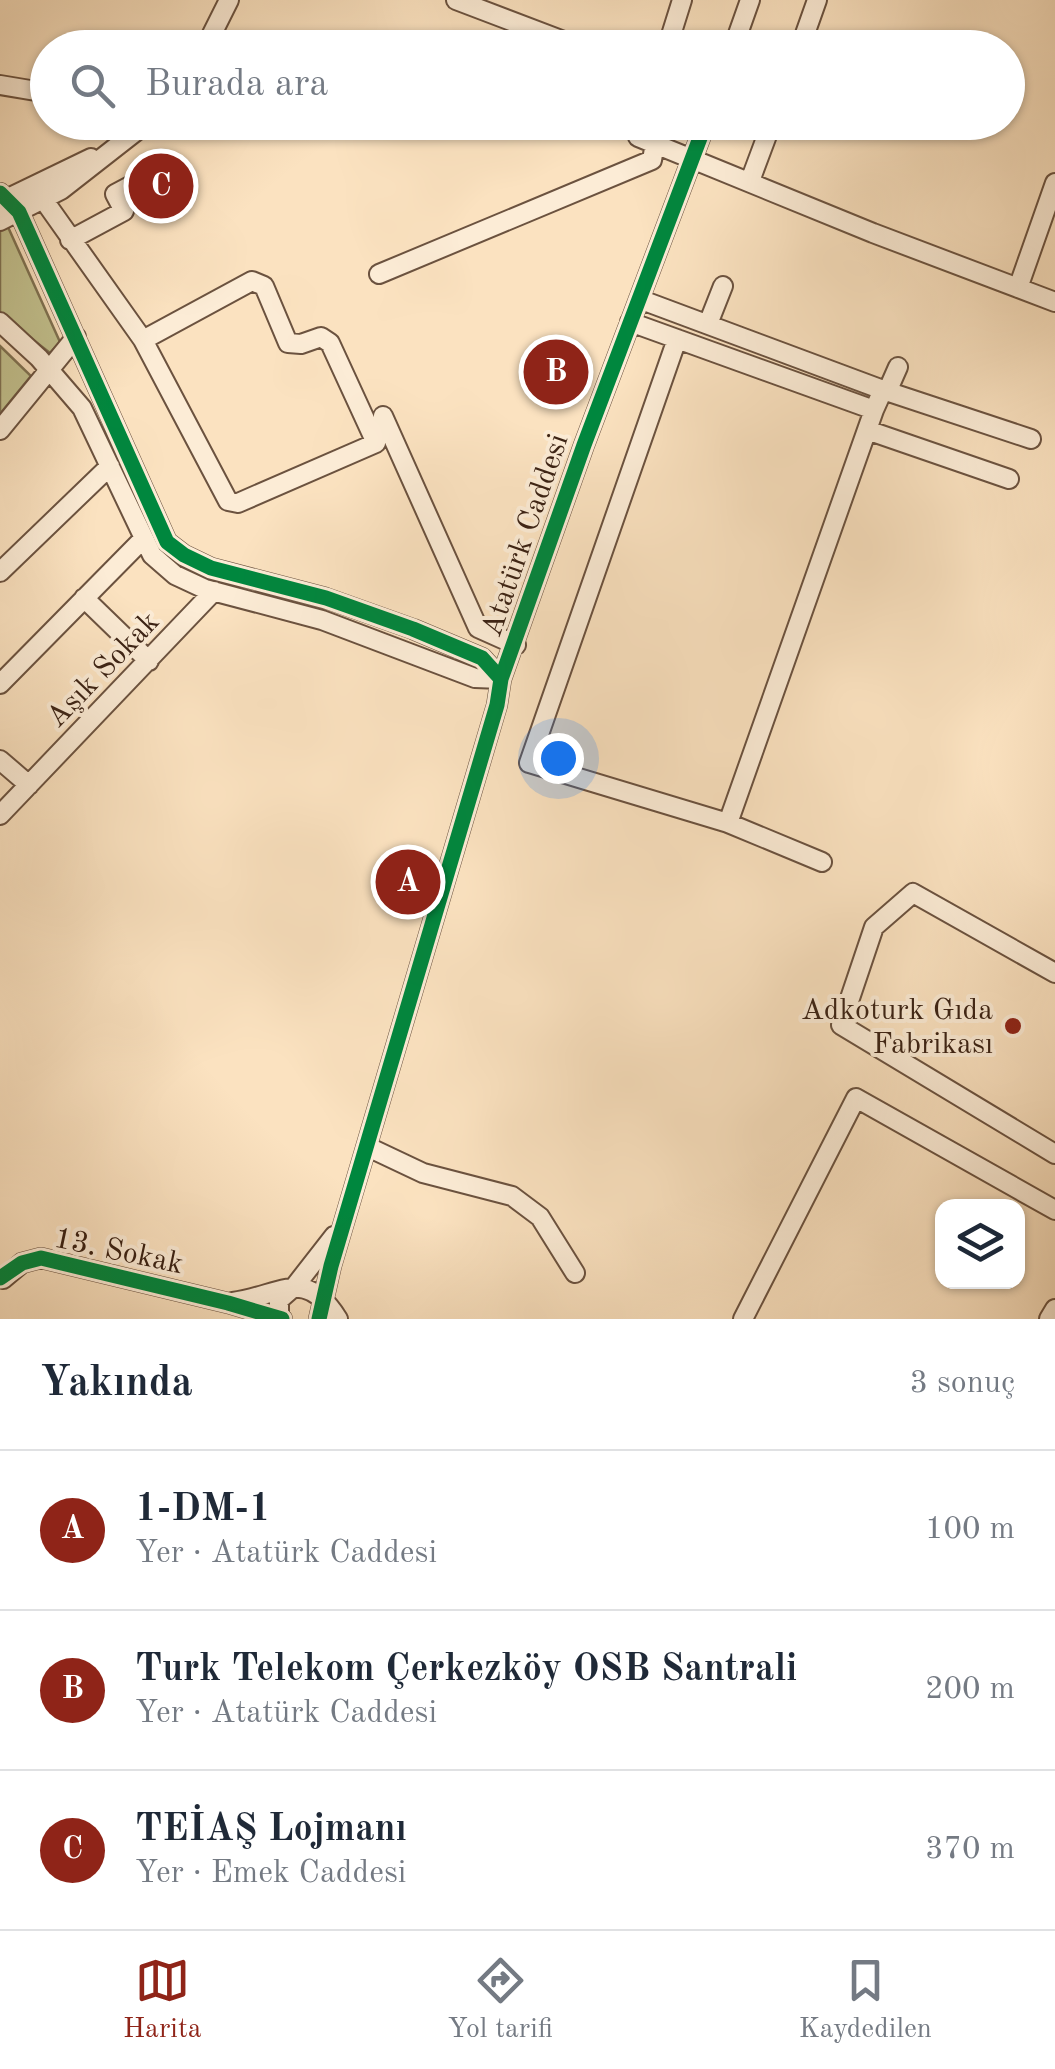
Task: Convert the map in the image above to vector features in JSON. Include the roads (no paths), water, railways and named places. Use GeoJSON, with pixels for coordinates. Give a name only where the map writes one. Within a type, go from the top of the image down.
{"type":"FeatureCollection","features":[{"type":"Feature","properties":{"kind":"street"},"geometry":{"type":"LineString","coordinates":[[213,30],[229,0]]}},
{"type":"Feature","properties":{"kind":"street"},"geometry":{"type":"LineString","coordinates":[[456,0],[535,30]]}},
{"type":"Feature","properties":{"kind":"street"},"geometry":{"type":"LineString","coordinates":[[673,30],[682,0]]}},
{"type":"Feature","properties":{"kind":"street"},"geometry":{"type":"LineString","coordinates":[[739,30],[750,0]]}},
{"type":"Feature","properties":{"kind":"street"},"geometry":{"type":"LineString","coordinates":[[807,30],[818,0]]}},
{"type":"Feature","properties":{"kind":"street"},"geometry":{"type":"LineString","coordinates":[[0,85],[30,89]]}},
{"type":"Feature","properties":{"kind":"street"},"geometry":{"type":"LineString","coordinates":[[6,202],[43,199],[128,140]]}},
{"type":"Feature","properties":{"kind":"street"},"geometry":{"type":"LineString","coordinates":[[0,221],[6,202],[128,140]]}},
{"type":"Feature","properties":{"kind":"street"},"geometry":{"type":"LineString","coordinates":[[379,274],[652,160],[646,140],[1055,302]]}},
{"type":"Feature","properties":{"kind":"street","name":"Atatürk Caddesi"},"geometry":{"type":"LineString","coordinates":[[319,1319],[497,705],[501,679],[700,140]]}},
{"type":"Feature","properties":{"kind":"street"},"geometry":{"type":"LineString","coordinates":[[750,181],[765,140]]}},
{"type":"Feature","properties":{"kind":"street"},"geometry":{"type":"LineString","coordinates":[[70,240],[124,211],[116,194],[162,169]]}},
{"type":"Feature","properties":{"kind":"street"},"geometry":{"type":"LineString","coordinates":[[1018,288],[1055,183]]}},
{"type":"Feature","properties":{"kind":"street"},"geometry":{"type":"LineString","coordinates":[[43,199],[143,340],[228,501],[238,503],[376,443],[330,343],[321,337],[301,344],[288,343],[259,282],[252,281],[143,340]]}},
{"type":"Feature","properties":{"kind":"street"},"geometry":{"type":"LineString","coordinates":[[6,202],[76,337],[168,542],[211,568],[326,598],[413,629],[482,658],[501,679]]}},
{"type":"Feature","properties":{"kind":"street"},"geometry":{"type":"LineString","coordinates":[[708,324],[723,286]]}},
{"type":"Feature","properties":{"kind":"street"},"geometry":{"type":"LineString","coordinates":[[639,298],[885,391],[1032,440]]}},
{"type":"Feature","properties":{"kind":"street"},"geometry":{"type":"LineString","coordinates":[[0,322],[82,408],[152,555],[175,575],[214,591],[322,620],[474,678],[501,679]]}},
{"type":"Feature","properties":{"kind":"street"},"geometry":{"type":"LineString","coordinates":[[630,322],[874,410]]}},
{"type":"Feature","properties":{"kind":"street"},"geometry":{"type":"LineString","coordinates":[[0,430],[76,337]]}},
{"type":"Feature","properties":{"kind":"street"},"geometry":{"type":"LineString","coordinates":[[678,339],[529,763],[728,823],[822,862]]}},
{"type":"Feature","properties":{"kind":"street"},"geometry":{"type":"LineString","coordinates":[[728,823],[874,410],[898,366]]}},
{"type":"Feature","properties":{"kind":"street"},"geometry":{"type":"LineString","coordinates":[[382,416],[478,628],[516,645]]}},
{"type":"Feature","properties":{"kind":"street"},"geometry":{"type":"LineString","coordinates":[[867,430],[1009,480]]}},
{"type":"Feature","properties":{"kind":"street"},"geometry":{"type":"LineString","coordinates":[[0,572],[110,466]]}},
{"type":"Feature","properties":{"kind":"street"},"geometry":{"type":"LineString","coordinates":[[0,684],[144,538]]}},
{"type":"Feature","properties":{"kind":"street","name":"Aşık Sokak"},"geometry":{"type":"LineString","coordinates":[[0,815],[214,591]]}},
{"type":"Feature","properties":{"kind":"street"},"geometry":{"type":"LineString","coordinates":[[84,598],[148,661]]}},
{"type":"Feature","properties":{"kind":"street"},"geometry":{"type":"LineString","coordinates":[[0,760],[29,785]]}},
{"type":"Feature","properties":{"kind":"street"},"geometry":{"type":"LineString","coordinates":[[1055,973],[913,893],[874,927],[841,1024],[1055,1154]]}},
{"type":"Feature","properties":{"kind":"street"},"geometry":{"type":"LineString","coordinates":[[743,1319],[856,1098],[1055,1210]]}},
{"type":"Feature","properties":{"kind":"street"},"geometry":{"type":"LineString","coordinates":[[368,1147],[422,1173],[512,1196],[540,1217],[575,1273]]}},
{"type":"Feature","properties":{"kind":"street"},"geometry":{"type":"LineString","coordinates":[[280,1319],[279,1300],[295,1286],[345,1219]]}},
{"type":"Feature","properties":{"kind":"street","name":"13. Sokak"},"geometry":{"type":"LineString","coordinates":[[1,1285],[22,1263],[40,1258],[280,1319]]}},
{"type":"Feature","properties":{"kind":"street"},"geometry":{"type":"LineString","coordinates":[[228,1303],[295,1286],[324,1297],[338,1319]]}},
{"type":"Feature","properties":{"kind":"street"},"geometry":{"type":"LineString","coordinates":[[1050,1319],[1055,1309]]}},
{"type":"Feature","properties":{"kind":"place","name":"TEİAŞ Lojmanı"},"geometry":{"type":"Point","coordinates":[161,186]}},
{"type":"Feature","properties":{"kind":"place","name":"Turk Telekom Çerkezköy OSB Santrali"},"geometry":{"type":"Point","coordinates":[556,372]}},
{"type":"Feature","properties":{"kind":"place","name":"1-DM-1"},"geometry":{"type":"Point","coordinates":[408,882]}},
{"type":"Feature","properties":{"kind":"place","name":"Adkoturk Gıda Fabrikası"},"geometry":{"type":"Point","coordinates":[1013,1026]}}]}
